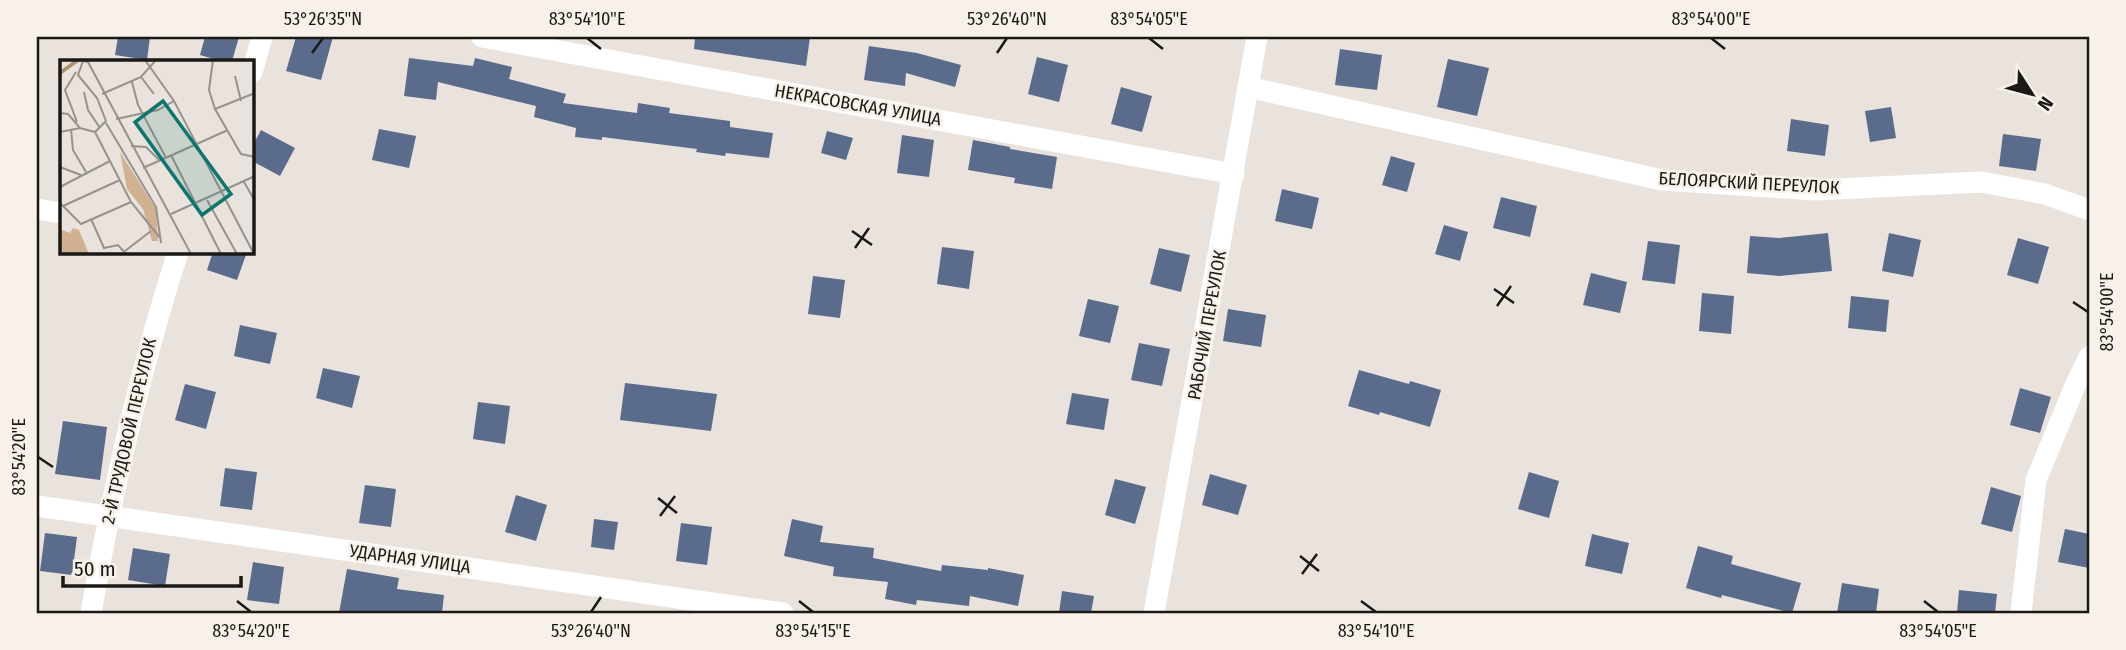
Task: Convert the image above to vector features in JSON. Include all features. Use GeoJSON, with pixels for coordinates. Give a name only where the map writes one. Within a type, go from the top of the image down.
{"type":"FeatureCollection","features":[{"type":"Feature","properties":{"kind":"street"},"geometry":{"type":"LineString","coordinates":[[254,65],[262,37]]}},
{"type":"Feature","properties":{"kind":"street","name":"НЕКРАСОВСКАЯ УЛИЦА"},"geometry":{"type":"LineString","coordinates":[[482,37],[1234,174]]}},
{"type":"Feature","properties":{"kind":"street","name":"РАБОЧИЙ ПЕРЕУЛОК"},"geometry":{"type":"LineString","coordinates":[[1154,613],[1257,37]]}},
{"type":"Feature","properties":{"kind":"street","name":"БЕЛОЯРСКИЙ ПЕРЕУЛОК"},"geometry":{"type":"LineString","coordinates":[[1248,87],[1662,180],[1816,190],[1981,182],[2045,194],[2089,209]]}},
{"type":"Feature","properties":{"kind":"street"},"geometry":{"type":"LineString","coordinates":[[37,209],[60,213]]}},
{"type":"Feature","properties":{"kind":"street","name":"2-Й ТРУДОВОЙ ПЕРЕУЛОК"},"geometry":{"type":"LineString","coordinates":[[91,613],[108,516],[150,338],[177,254]]}},
{"type":"Feature","properties":{"kind":"street"},"geometry":{"type":"LineString","coordinates":[[2021,613],[2036,481],[2089,357]]}},
{"type":"Feature","properties":{"kind":"street","name":"УДАРНАЯ УЛИЦА"},"geometry":{"type":"LineString","coordinates":[[37,506],[783,613]]}},
{"type":"Feature","properties":{"kind":"building"},"geometry":{"type":"Polygon","coordinates":[[[118,37],[150,37],[147,60],[115,55],[118,37]]]}},
{"type":"Feature","properties":{"kind":"building"},"geometry":{"type":"Polygon","coordinates":[[[205,37],[239,37],[232,60],[218,60],[200,55],[205,37]]]}},
{"type":"Feature","properties":{"kind":"building"},"geometry":{"type":"Polygon","coordinates":[[[296,37],[333,37],[321,80],[286,71],[296,37]]]}},
{"type":"Feature","properties":{"kind":"building"},"geometry":{"type":"Polygon","coordinates":[[[695,37],[810,37],[806,66],[694,49],[695,37]]]}},
{"type":"Feature","properties":{"kind":"building"},"geometry":{"type":"Polygon","coordinates":[[[869,46],[917,53],[961,65],[955,87],[906,73],[905,86],[864,80],[869,46]]]}},
{"type":"Feature","properties":{"kind":"building"},"geometry":{"type":"Polygon","coordinates":[[[1340,49],[1382,55],[1377,90],[1335,85],[1340,49]]]}},
{"type":"Feature","properties":{"kind":"building"},"geometry":{"type":"Polygon","coordinates":[[[1037,57],[1068,65],[1059,102],[1028,94],[1037,57]]]}},
{"type":"Feature","properties":{"kind":"building"},"geometry":{"type":"Polygon","coordinates":[[[409,58],[473,66],[475,58],[512,67],[509,79],[566,94],[563,103],[637,113],[638,103],[670,108],[669,113],[730,121],[730,127],[773,133],[769,158],[726,153],[725,156],[696,152],[697,149],[602,137],[602,140],[575,137],[576,128],[534,117],[536,106],[438,82],[436,100],[404,96],[409,58]]]}},
{"type":"Feature","properties":{"kind":"building"},"geometry":{"type":"Polygon","coordinates":[[[1448,59],[1489,68],[1477,116],[1437,107],[1448,59]]]}},
{"type":"Feature","properties":{"kind":"building"},"geometry":{"type":"Polygon","coordinates":[[[1121,87],[1152,96],[1142,132],[1111,124],[1121,87]]]}},
{"type":"Feature","properties":{"kind":"building"},"geometry":{"type":"Polygon","coordinates":[[[1891,107],[1896,138],[1870,142],[1865,111],[1891,107]]]}},
{"type":"Feature","properties":{"kind":"building"},"geometry":{"type":"Polygon","coordinates":[[[1791,119],[1829,125],[1825,156],[1787,151],[1791,119]]]}},
{"type":"Feature","properties":{"kind":"building"},"geometry":{"type":"Polygon","coordinates":[[[379,129],[416,136],[409,168],[372,160],[379,129]]]}},
{"type":"Feature","properties":{"kind":"building"},"geometry":{"type":"Polygon","coordinates":[[[261,130],[295,148],[280,176],[254,162],[254,143],[261,130]]]}},
{"type":"Feature","properties":{"kind":"building"},"geometry":{"type":"Polygon","coordinates":[[[827,131],[853,138],[846,160],[821,153],[827,131]]]}},
{"type":"Feature","properties":{"kind":"building"},"geometry":{"type":"Polygon","coordinates":[[[2003,134],[2041,139],[2036,171],[1999,166],[2003,134]]]}},
{"type":"Feature","properties":{"kind":"building"},"geometry":{"type":"Polygon","coordinates":[[[902,135],[934,140],[929,177],[897,173],[902,135]]]}},
{"type":"Feature","properties":{"kind":"building"},"geometry":{"type":"Polygon","coordinates":[[[973,140],[1057,157],[1052,189],[1014,183],[1015,178],[968,170],[973,140]]]}},
{"type":"Feature","properties":{"kind":"building"},"geometry":{"type":"Polygon","coordinates":[[[1391,156],[1415,163],[1407,192],[1382,185],[1391,156]]]}},
{"type":"Feature","properties":{"kind":"building"},"geometry":{"type":"Polygon","coordinates":[[[1282,189],[1319,198],[1312,229],[1275,221],[1282,189]]]}},
{"type":"Feature","properties":{"kind":"building"},"geometry":{"type":"Polygon","coordinates":[[[1501,197],[1537,206],[1530,237],[1493,228],[1501,197]]]}},
{"type":"Feature","properties":{"kind":"building"},"geometry":{"type":"Polygon","coordinates":[[[1444,225],[1468,232],[1460,261],[1435,254],[1444,225]]]}},
{"type":"Feature","properties":{"kind":"building"},"geometry":{"type":"Polygon","coordinates":[[[1828,233],[1832,271],[1779,276],[1747,273],[1750,236],[1779,238],[1828,233]]]}},
{"type":"Feature","properties":{"kind":"building"},"geometry":{"type":"Polygon","coordinates":[[[1889,233],[1921,240],[1913,277],[1882,271],[1889,233]]]}},
{"type":"Feature","properties":{"kind":"building"},"geometry":{"type":"Polygon","coordinates":[[[2018,238],[2049,247],[2038,284],[2007,275],[2018,238]]]}},
{"type":"Feature","properties":{"kind":"building"},"geometry":{"type":"Polygon","coordinates":[[[1648,241],[1680,245],[1675,284],[1642,280],[1648,241]]]}},
{"type":"Feature","properties":{"kind":"building"},"geometry":{"type":"Polygon","coordinates":[[[942,247],[974,251],[969,289],[937,284],[942,247]]]}},
{"type":"Feature","properties":{"kind":"building"},"geometry":{"type":"Polygon","coordinates":[[[1159,248],[1190,255],[1181,292],[1150,284],[1159,248]]]}},
{"type":"Feature","properties":{"kind":"building"},"geometry":{"type":"Polygon","coordinates":[[[212,254],[246,254],[237,280],[207,270],[212,254]]]}},
{"type":"Feature","properties":{"kind":"building"},"geometry":{"type":"Polygon","coordinates":[[[1591,273],[1627,282],[1620,313],[1583,305],[1591,273]]]}},
{"type":"Feature","properties":{"kind":"building"},"geometry":{"type":"Polygon","coordinates":[[[813,276],[845,280],[840,318],[808,314],[813,276]]]}},
{"type":"Feature","properties":{"kind":"building"},"geometry":{"type":"Polygon","coordinates":[[[1702,293],[1734,296],[1731,334],[1699,331],[1702,293]]]}},
{"type":"Feature","properties":{"kind":"building"},"geometry":{"type":"Polygon","coordinates":[[[1851,296],[1889,300],[1886,332],[1848,328],[1851,296]]]}},
{"type":"Feature","properties":{"kind":"building"},"geometry":{"type":"Polygon","coordinates":[[[1088,299],[1119,306],[1110,343],[1079,336],[1088,299]]]}},
{"type":"Feature","properties":{"kind":"building"},"geometry":{"type":"Polygon","coordinates":[[[1228,309],[1266,315],[1261,347],[1223,341],[1228,309]]]}},
{"type":"Feature","properties":{"kind":"building"},"geometry":{"type":"Polygon","coordinates":[[[240,325],[277,333],[270,364],[234,356],[240,325]]]}},
{"type":"Feature","properties":{"kind":"building"},"geometry":{"type":"Polygon","coordinates":[[[1139,343],[1170,349],[1162,386],[1131,380],[1139,343]]]}},
{"type":"Feature","properties":{"kind":"building"},"geometry":{"type":"Polygon","coordinates":[[[323,368],[360,376],[352,408],[316,398],[323,368]]]}},
{"type":"Feature","properties":{"kind":"building"},"geometry":{"type":"Polygon","coordinates":[[[1359,370],[1441,390],[1430,427],[1380,412],[1379,415],[1348,406],[1359,370]]]}},
{"type":"Feature","properties":{"kind":"building"},"geometry":{"type":"Polygon","coordinates":[[[625,383],[717,394],[711,431],[620,420],[625,383]]]}},
{"type":"Feature","properties":{"kind":"building"},"geometry":{"type":"Polygon","coordinates":[[[185,384],[216,392],[206,429],[175,420],[185,384]]]}},
{"type":"Feature","properties":{"kind":"building"},"geometry":{"type":"Polygon","coordinates":[[[2020,388],[2051,397],[2040,433],[2010,425],[2020,388]]]}},
{"type":"Feature","properties":{"kind":"building"},"geometry":{"type":"Polygon","coordinates":[[[1072,393],[1109,399],[1104,430],[1066,424],[1072,393]]]}},
{"type":"Feature","properties":{"kind":"building"},"geometry":{"type":"Polygon","coordinates":[[[478,402],[510,406],[505,444],[473,439],[478,402]]]}},
{"type":"Feature","properties":{"kind":"building"},"geometry":{"type":"Polygon","coordinates":[[[63,421],[107,427],[100,480],[55,474],[63,421]]]}},
{"type":"Feature","properties":{"kind":"building"},"geometry":{"type":"Polygon","coordinates":[[[225,468],[257,472],[252,510],[220,506],[225,468]]]}},
{"type":"Feature","properties":{"kind":"building"},"geometry":{"type":"Polygon","coordinates":[[[1529,472],[1559,481],[1549,518],[1518,509],[1529,472]]]}},
{"type":"Feature","properties":{"kind":"building"},"geometry":{"type":"Polygon","coordinates":[[[1210,474],[1247,485],[1238,515],[1202,505],[1210,474]]]}},
{"type":"Feature","properties":{"kind":"building"},"geometry":{"type":"Polygon","coordinates":[[[1115,479],[1146,487],[1135,524],[1105,515],[1115,479]]]}},
{"type":"Feature","properties":{"kind":"building"},"geometry":{"type":"Polygon","coordinates":[[[365,485],[396,489],[391,527],[359,523],[365,485]]]}},
{"type":"Feature","properties":{"kind":"building"},"geometry":{"type":"Polygon","coordinates":[[[1991,487],[2021,496],[2012,532],[1981,524],[1991,487]]]}},
{"type":"Feature","properties":{"kind":"building"},"geometry":{"type":"Polygon","coordinates":[[[516,495],[547,505],[536,541],[505,532],[516,495]]]}},
{"type":"Feature","properties":{"kind":"building"},"geometry":{"type":"Polygon","coordinates":[[[594,519],[618,522],[614,550],[591,547],[594,519]]]}},
{"type":"Feature","properties":{"kind":"building"},"geometry":{"type":"Polygon","coordinates":[[[792,519],[823,526],[820,542],[874,548],[873,558],[941,571],[942,565],[988,568],[1024,575],[1018,606],[970,596],[969,606],[917,600],[916,605],[885,599],[888,582],[833,576],[834,567],[784,556],[792,519]]]}},
{"type":"Feature","properties":{"kind":"building"},"geometry":{"type":"Polygon","coordinates":[[[681,523],[712,527],[707,565],[676,561],[681,523]]]}},
{"type":"Feature","properties":{"kind":"building"},"geometry":{"type":"Polygon","coordinates":[[[2065,529],[2089,534],[2089,568],[2058,562],[2065,529]]]}},
{"type":"Feature","properties":{"kind":"building"},"geometry":{"type":"Polygon","coordinates":[[[45,533],[77,537],[72,575],[40,571],[45,533]]]}},
{"type":"Feature","properties":{"kind":"building"},"geometry":{"type":"Polygon","coordinates":[[[1592,534],[1629,543],[1622,574],[1585,566],[1592,534]]]}},
{"type":"Feature","properties":{"kind":"building"},"geometry":{"type":"Polygon","coordinates":[[[1698,546],[1733,556],[1731,564],[1801,583],[1792,613],[1686,588],[1698,546]]]}},
{"type":"Feature","properties":{"kind":"building"},"geometry":{"type":"Polygon","coordinates":[[[133,548],[170,554],[165,586],[128,580],[133,548]]]}},
{"type":"Feature","properties":{"kind":"building"},"geometry":{"type":"Polygon","coordinates":[[[253,562],[284,567],[279,604],[247,600],[253,562]]]}},
{"type":"Feature","properties":{"kind":"building"},"geometry":{"type":"Polygon","coordinates":[[[347,569],[399,578],[397,589],[444,595],[442,613],[339,613],[347,569]]]}},
{"type":"Feature","properties":{"kind":"building"},"geometry":{"type":"Polygon","coordinates":[[[1842,583],[1879,589],[1876,613],[1837,613],[1842,583]]]}},
{"type":"Feature","properties":{"kind":"building"},"geometry":{"type":"Polygon","coordinates":[[[1959,590],[1997,594],[1995,613],[1957,613],[1959,590]]]}},
{"type":"Feature","properties":{"kind":"building"},"geometry":{"type":"Polygon","coordinates":[[[1062,591],[1094,596],[1091,613],[1059,613],[1062,591]]]}}]}
